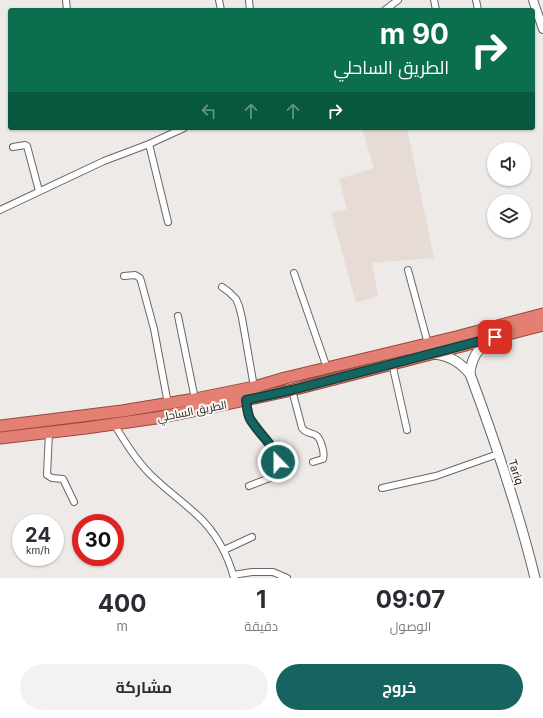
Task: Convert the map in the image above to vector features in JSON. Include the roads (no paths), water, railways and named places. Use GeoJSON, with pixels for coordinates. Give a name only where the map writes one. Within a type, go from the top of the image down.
{"type":"FeatureCollection","features":[{"type":"Feature","properties":{"kind":"highway","name":"الطريق الساحلي"},"geometry":{"type":"LineString","coordinates":[[0,438],[156,418],[292,390],[392,363],[430,349],[543,314]]}},
{"type":"Feature","properties":{"kind":"highway","name":"الطريق الساحلي"},"geometry":{"type":"LineString","coordinates":[[0,426],[79,417],[195,399],[254,388],[285,378],[327,368],[495,337],[543,325]]}},
{"type":"Feature","properties":{"kind":"main road"},"geometry":{"type":"LineString","coordinates":[[470,374],[470,368],[474,355],[483,344],[495,337]]}},
{"type":"Feature","properties":{"kind":"main road"},"geometry":{"type":"LineString","coordinates":[[430,349],[454,360],[470,374]]}},
{"type":"Feature","properties":{"kind":"main road","name":"Tariq"},"geometry":{"type":"LineString","coordinates":[[470,374],[486,417],[522,529],[535,578]]}},
{"type":"Feature","properties":{"kind":"street"},"geometry":{"type":"LineString","coordinates":[[388,8],[398,0]]}},
{"type":"Feature","properties":{"kind":"street"},"geometry":{"type":"LineString","coordinates":[[533,0],[543,29]]}},
{"type":"Feature","properties":{"kind":"street"},"geometry":{"type":"LineString","coordinates":[[0,210],[104,161],[149,144],[180,130]]}},
{"type":"Feature","properties":{"kind":"street"},"geometry":{"type":"LineString","coordinates":[[149,144],[168,222]]}},
{"type":"Feature","properties":{"kind":"street"},"geometry":{"type":"LineString","coordinates":[[13,147],[24,145],[27,146],[39,191]]}},
{"type":"Feature","properties":{"kind":"street"},"geometry":{"type":"LineString","coordinates":[[408,270],[430,349]]}},
{"type":"Feature","properties":{"kind":"street"},"geometry":{"type":"LineString","coordinates":[[124,276],[135,274],[140,278],[154,329],[168,404]]}},
{"type":"Feature","properties":{"kind":"street"},"geometry":{"type":"LineString","coordinates":[[294,274],[327,368]]}},
{"type":"Feature","properties":{"kind":"street"},"geometry":{"type":"LineString","coordinates":[[222,287],[236,299],[239,306],[254,388]]}},
{"type":"Feature","properties":{"kind":"street"},"geometry":{"type":"LineString","coordinates":[[178,316],[195,399]]}},
{"type":"Feature","properties":{"kind":"street"},"geometry":{"type":"LineString","coordinates":[[392,363],[407,430]]}},
{"type":"Feature","properties":{"kind":"street"},"geometry":{"type":"LineString","coordinates":[[292,390],[302,428],[304,432],[315,435],[318,438],[324,454],[323,459],[313,462]]}},
{"type":"Feature","properties":{"kind":"street"},"geometry":{"type":"LineString","coordinates":[[246,400],[250,417],[275,451],[280,469],[275,476],[249,486]]}},
{"type":"Feature","properties":{"kind":"street"},"geometry":{"type":"LineString","coordinates":[[114,424],[129,448],[150,474],[198,515],[224,550],[233,576],[248,576],[273,572],[287,578]]}},
{"type":"Feature","properties":{"kind":"street"},"geometry":{"type":"LineString","coordinates":[[49,432],[47,475],[52,478],[63,479],[74,502]]}},
{"type":"Feature","properties":{"kind":"street"},"geometry":{"type":"LineString","coordinates":[[382,488],[436,476],[498,454]]}},
{"type":"Feature","properties":{"kind":"street"},"geometry":{"type":"LineString","coordinates":[[224,550],[252,537]]}}]}
